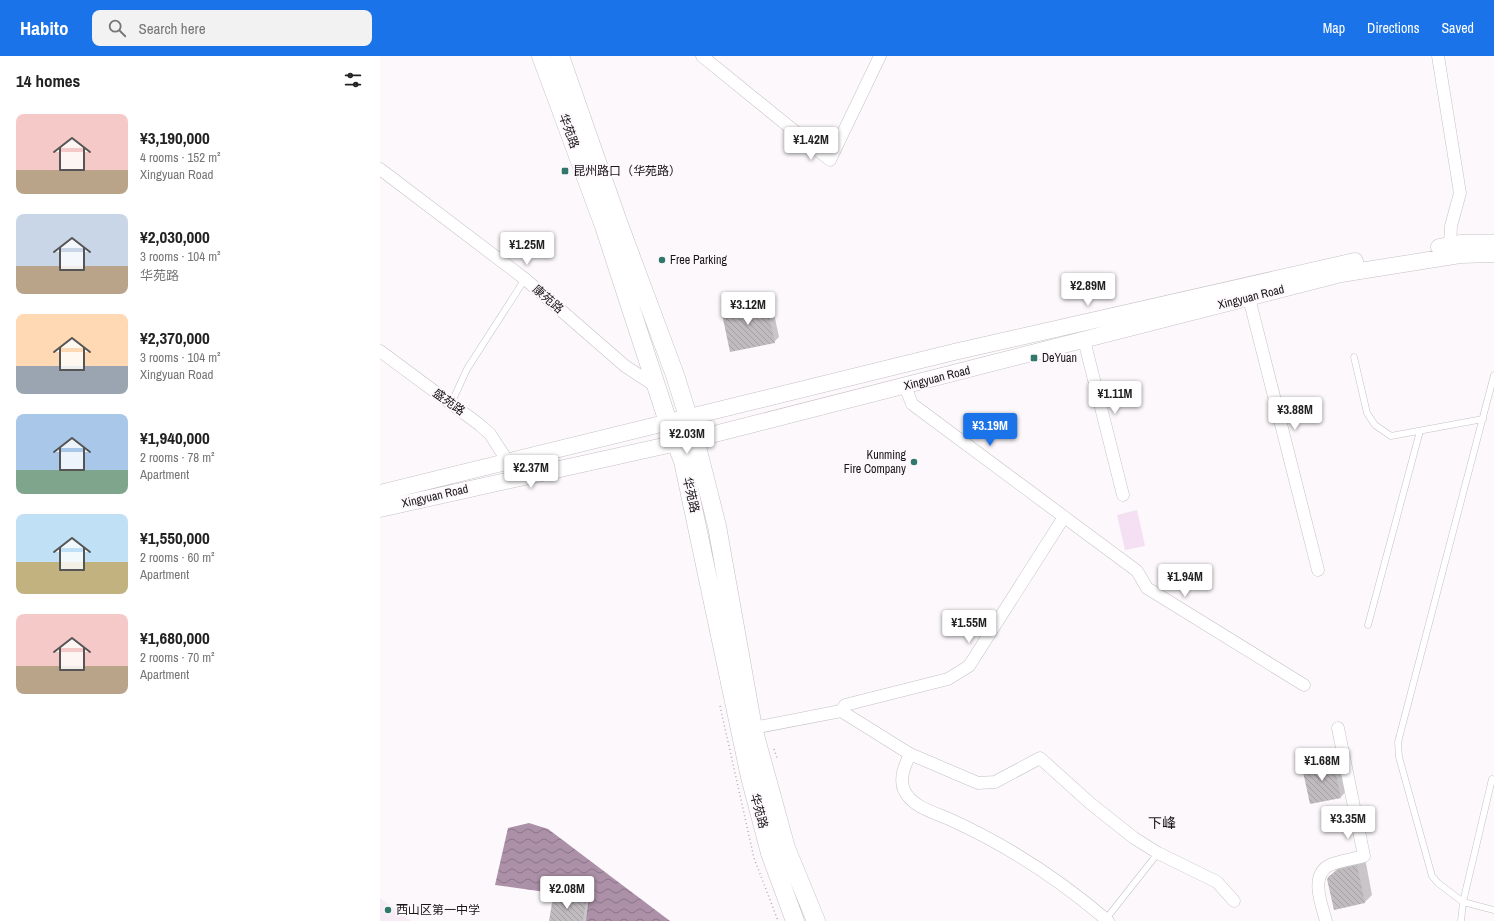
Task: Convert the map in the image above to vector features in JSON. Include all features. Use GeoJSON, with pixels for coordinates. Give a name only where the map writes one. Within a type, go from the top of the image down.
{"type":"FeatureCollection","features":[{"type":"Feature","properties":{"kind":"main road","name":"华苑路"},"geometry":{"type":"LineString","coordinates":[[541,56],[604,226],[668,422],[683,461],[699,528],[750,777],[770,853],[792,917]]}},
{"type":"Feature","properties":{"kind":"main road","name":"华苑路"},"geometry":{"type":"LineString","coordinates":[[560,56],[618,222],[675,375],[695,439],[717,526],[754,728],[786,848],[816,921]]}},
{"type":"Feature","properties":{"kind":"main road","name":"Xingyuan Road"},"geometry":{"type":"LineString","coordinates":[[380,493],[962,351],[1340,263],[1450,245],[1494,243]]}},
{"type":"Feature","properties":{"kind":"main road","name":"Xingyuan Road"},"geometry":{"type":"LineString","coordinates":[[380,509],[675,442],[695,439],[1341,274],[1460,254],[1494,254]]}},
{"type":"Feature","properties":{"kind":"street"},"geometry":{"type":"LineString","coordinates":[[702,56],[830,160],[880,56]]}},
{"type":"Feature","properties":{"kind":"street"},"geometry":{"type":"LineString","coordinates":[[1438,56],[1460,193],[1451,226],[1450,245]]}},
{"type":"Feature","properties":{"kind":"street","name":"康苑路"},"geometry":{"type":"LineString","coordinates":[[380,168],[525,279],[625,366],[657,387]]}},
{"type":"Feature","properties":{"kind":"street"},"geometry":{"type":"LineString","coordinates":[[1249,298],[1318,570]]}},
{"type":"Feature","properties":{"kind":"street"},"geometry":{"type":"LineString","coordinates":[[1084,340],[1123,495]]}},
{"type":"Feature","properties":{"kind":"street","name":"盛苑路"},"geometry":{"type":"LineString","coordinates":[[380,351],[490,434],[508,462]]}},
{"type":"Feature","properties":{"kind":"street"},"geometry":{"type":"LineString","coordinates":[[905,386],[912,404],[1137,571],[1147,588],[1304,685]]}},
{"type":"Feature","properties":{"kind":"street"},"geometry":{"type":"LineString","coordinates":[[841,711],[845,705],[948,679],[969,666],[1064,517]]}},
{"type":"Feature","properties":{"kind":"street"},"geometry":{"type":"LineString","coordinates":[[754,728],[841,711],[910,754],[978,783],[995,782],[1040,758],[1090,803],[1134,838],[1158,853],[1217,882],[1234,901]]}},
{"type":"Feature","properties":{"kind":"street"},"geometry":{"type":"LineString","coordinates":[[1326,921],[1317,887],[1322,873],[1328,866],[1364,856],[1338,728]]}},
{"type":"Feature","properties":{"kind":"street"},"geometry":{"type":"LineString","coordinates":[[910,754],[903,770],[904,789],[916,805],[966,827],[1044,870],[1106,920]]}},
{"type":"Feature","properties":{"kind":"lane"},"geometry":{"type":"LineString","coordinates":[[451,404],[467,369],[525,279]]}},
{"type":"Feature","properties":{"kind":"lane"},"geometry":{"type":"LineString","coordinates":[[1354,358],[1367,413],[1375,426],[1391,436],[1483,419]]}},
{"type":"Feature","properties":{"kind":"lane"},"geometry":{"type":"LineString","coordinates":[[1494,377],[1398,742],[1399,757],[1432,876],[1438,883],[1463,902],[1494,910]]}},
{"type":"Feature","properties":{"kind":"lane"},"geometry":{"type":"LineString","coordinates":[[1368,625],[1420,431]]}},
{"type":"Feature","properties":{"kind":"lane"},"geometry":{"type":"LineString","coordinates":[[1461,921],[1463,902],[1492,779]]}},
{"type":"Feature","properties":{"kind":"lane"},"geometry":{"type":"LineString","coordinates":[[1106,920],[1158,853]]}},
{"type":"Feature","properties":{"kind":"path"},"geometry":{"type":"LineString","coordinates":[[769,744],[774,750],[778,764]]}},
{"type":"Feature","properties":{"kind":"shaded area"},"geometry":{"type":"Polygon","coordinates":[[[1137,510],[1145,546],[1125,550],[1117,515],[1137,510]]]}},
{"type":"Feature","properties":{"kind":"shaded area","name":"西山区第一中学"},"geometry":{"type":"Polygon","coordinates":[[[380,898],[411,921],[380,921],[380,898]]]}},
{"type":"Feature","properties":{"kind":"water"},"geometry":{"type":"Polygon","coordinates":[[[529,823],[548,829],[670,921],[586,921],[589,898],[495,885],[508,828],[529,823]]]}},
{"type":"Feature","properties":{"kind":"building"},"geometry":{"type":"Polygon","coordinates":[[[765,299],[775,343],[730,352],[721,309],[765,299]]]}},
{"type":"Feature","properties":{"kind":"building"},"geometry":{"type":"Polygon","coordinates":[[[1333,761],[1341,798],[1310,804],[1302,767],[1333,761]]]}},
{"type":"Feature","properties":{"kind":"building"},"geometry":{"type":"Polygon","coordinates":[[[1357,865],[1365,903],[1334,910],[1327,879],[1338,870],[1357,865]]]}},
{"type":"Feature","properties":{"kind":"building"},"geometry":{"type":"Polygon","coordinates":[[[553,897],[586,902],[583,921],[549,921],[553,897]]]}},
{"type":"Feature","properties":{"kind":"place","name":"昆州路口（华苑路）"},"geometry":{"type":"Point","coordinates":[565,171]}},
{"type":"Feature","properties":{"kind":"place","name":"Free Parking"},"geometry":{"type":"Point","coordinates":[662,260]}},
{"type":"Feature","properties":{"kind":"place","name":"DeYuan"},"geometry":{"type":"Point","coordinates":[1034,358]}},
{"type":"Feature","properties":{"kind":"place","name":"Kunming Fire Company"},"geometry":{"type":"Point","coordinates":[914,462]}},
{"type":"Feature","properties":{"kind":"place","name":"西山区第一中学"},"geometry":{"type":"Point","coordinates":[388,910]}},
{"type":"Feature","properties":{"kind":"district","name":"下峰"},"geometry":{"type":"Point","coordinates":[1162,823]}}]}
